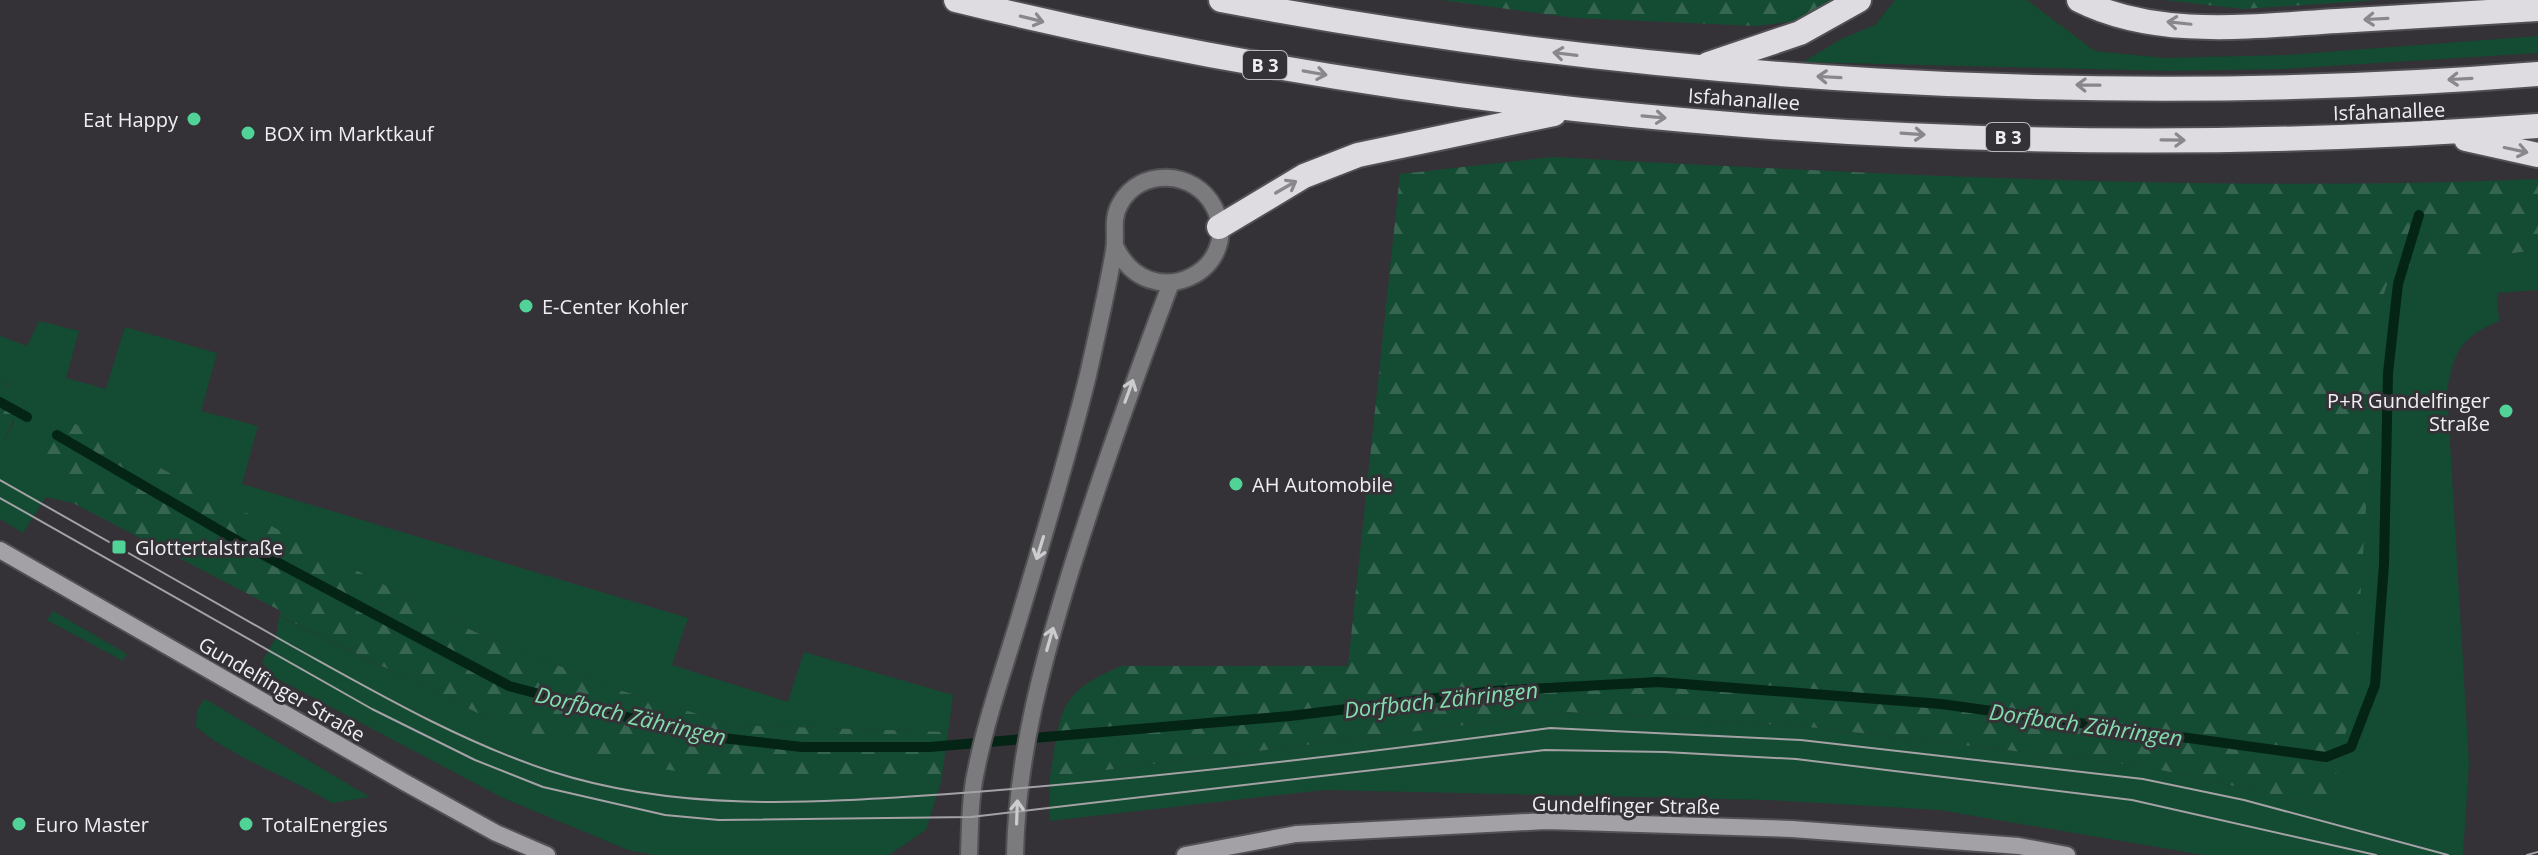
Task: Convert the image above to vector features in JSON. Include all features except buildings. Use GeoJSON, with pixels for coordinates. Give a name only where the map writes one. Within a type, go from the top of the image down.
{"type":"FeatureCollection","features":[{"type":"Feature","properties":{"kind":"highway","name":"Isfahanallee"},"geometry":{"type":"LineString","coordinates":[[956,0],[1051,23],[1260,64],[1402,88],[1576,110],[1936,135],[2187,141],[2440,134],[2538,126]]}},
{"type":"Feature","properties":{"kind":"highway","name":"Isfahanallee"},"geometry":{"type":"LineString","coordinates":[[1221,0],[1469,42],[1698,67],[1993,84],[2327,86],[2538,74]]}},
{"type":"Feature","properties":{"kind":"highway"},"geometry":{"type":"LineString","coordinates":[[1698,67],[1800,33],[1859,0]]}},
{"type":"Feature","properties":{"kind":"highway"},"geometry":{"type":"LineString","coordinates":[[2079,0],[2098,10],[2133,18],[2225,28],[2538,9]]}},
{"type":"Feature","properties":{"kind":"highway"},"geometry":{"type":"LineString","coordinates":[[1219,227],[1304,176],[1358,155],[1576,110]]}},
{"type":"Feature","properties":{"kind":"highway"},"geometry":{"type":"LineString","coordinates":[[2440,134],[2538,155]]}},
{"type":"Feature","properties":{"kind":"street"},"geometry":{"type":"LineString","coordinates":[[969,855],[976,770],[1063,473],[1115,246],[1113,224],[1120,203],[1133,188],[1150,179],[1169,177],[1188,181],[1204,192],[1215,208],[1219,227],[1212,258],[1187,279],[1171,283],[1143,278],[1121,259],[1115,246]]}},
{"type":"Feature","properties":{"kind":"street"},"geometry":{"type":"LineString","coordinates":[[1015,855],[1021,768],[1030,715],[1106,458],[1171,283]]}},
{"type":"Feature","properties":{"kind":"street","name":"Gundelfinger Straße"},"geometry":{"type":"LineString","coordinates":[[0,550],[417,789],[496,833],[547,855]]}},
{"type":"Feature","properties":{"kind":"street","name":"Gundelfinger Straße"},"geometry":{"type":"LineString","coordinates":[[1185,855],[1296,834],[1546,821],[1792,829],[2019,846],[2067,855]]}},
{"type":"Feature","properties":{"kind":"green space"},"geometry":{"type":"Polygon","coordinates":[[[1441,0],[1832,0],[1794,21],[1757,26],[1575,18],[1441,0]]]}},
{"type":"Feature","properties":{"kind":"green space"},"geometry":{"type":"Polygon","coordinates":[[[1895,0],[2027,0],[2095,51],[2164,58],[2285,55],[2538,36],[2538,53],[2284,69],[2171,71],[1803,62],[1841,39],[1875,25],[1895,0]]]}},
{"type":"Feature","properties":{"kind":"green space"},"geometry":{"type":"Polygon","coordinates":[[[2164,0],[2378,0],[2243,9],[2164,0]]]}},
{"type":"Feature","properties":{"kind":"green space"},"geometry":{"type":"Polygon","coordinates":[[[1552,157],[1921,175],[2168,183],[2415,183],[2538,179],[2538,250],[2392,268],[2378,314],[2354,700],[2328,806],[2142,766],[1800,726],[1568,712],[1050,777],[1065,707],[1084,685],[1122,666],[1348,666],[1400,174],[1552,157]]]}},
{"type":"Feature","properties":{"kind":"green space"},"geometry":{"type":"Polygon","coordinates":[[[2538,250],[2538,290],[2497,293],[2499,321],[2476,333],[2461,347],[2447,391],[2469,764],[2463,855],[2204,855],[1939,810],[1768,800],[1324,790],[1049,821],[1050,777],[1568,712],[1800,726],[2142,766],[2328,806],[2378,314],[2392,267],[2538,250]]]}},
{"type":"Feature","properties":{"kind":"green space"},"geometry":{"type":"Polygon","coordinates":[[[39,321],[79,331],[66,378],[106,389],[125,327],[217,353],[201,411],[258,426],[242,484],[688,618],[672,665],[788,702],[804,652],[953,695],[948,732],[734,725],[619,690],[475,632],[68,421],[79,495],[73,503],[46,497],[23,533],[0,519],[0,446],[14,423],[9,385],[0,379],[0,336],[27,346],[39,321]]]}},
{"type":"Feature","properties":{"kind":"green space"},"geometry":{"type":"Polygon","coordinates":[[[0,379],[9,386],[16,402],[13,420],[0,446],[0,379]]]}},
{"type":"Feature","properties":{"kind":"green space"},"geometry":{"type":"Polygon","coordinates":[[[68,420],[475,632],[619,690],[734,725],[948,732],[941,782],[724,779],[615,761],[494,721],[280,616],[281,611],[73,503],[78,494],[36,469],[68,420]]]}},
{"type":"Feature","properties":{"kind":"green space"},"geometry":{"type":"Polygon","coordinates":[[[53,611],[127,654],[123,661],[47,620],[53,611]]]}},
{"type":"Feature","properties":{"kind":"green space"},"geometry":{"type":"Polygon","coordinates":[[[279,616],[494,721],[866,780],[941,782],[926,830],[889,855],[654,855],[628,850],[503,798],[276,678],[262,662],[276,637],[279,616]]]}},
{"type":"Feature","properties":{"kind":"green space"},"geometry":{"type":"Polygon","coordinates":[[[205,699],[370,797],[332,803],[228,749],[196,727],[197,710],[205,699]]]}},
{"type":"Feature","properties":{"kind":"waterway","name":"Dorfbach Zähringen"},"geometry":{"type":"LineString","coordinates":[[57,435],[243,544],[509,686],[696,735],[802,747],[930,747],[1290,716],[1493,691],[1658,682],[1941,704],[2326,757],[2351,747],[2375,685],[2384,564],[2388,373],[2398,284],[2419,215]]}},
{"type":"Feature","properties":{"kind":"waterway","name":"Dorfbach Zähringen"},"geometry":{"type":"LineString","coordinates":[[0,402],[27,417]]}},
{"type":"Feature","properties":{"kind":"tram line"},"geometry":{"type":"LineString","coordinates":[[0,480],[323,663],[450,730],[550,771],[648,794],[747,802],[948,794],[1249,766],[1550,728],[1801,740],[2143,779],[2244,800],[2448,855]]}},
{"type":"Feature","properties":{"kind":"tram line"},"geometry":{"type":"LineString","coordinates":[[0,498],[372,709],[475,760],[543,787],[665,815],[719,820],[971,817],[1545,750],[1665,752],[1796,759],[2132,800],[2376,855]]}},
{"type":"Feature","properties":{"kind":"tram line"},"geometry":{"type":"LineString","coordinates":[[2527,855],[2538,852]]}},
{"type":"Feature","properties":{"kind":"place","name":"Eat Happy"},"geometry":{"type":"Point","coordinates":[194,119]}},
{"type":"Feature","properties":{"kind":"place","name":"BOX im Marktkauf"},"geometry":{"type":"Point","coordinates":[248,133]}},
{"type":"Feature","properties":{"kind":"place","name":"E-Center Kohler"},"geometry":{"type":"Point","coordinates":[526,306]}},
{"type":"Feature","properties":{"kind":"place","name":"P+R Gundelfinger Straße"},"geometry":{"type":"Point","coordinates":[2506,411]}},
{"type":"Feature","properties":{"kind":"place","name":"AH Automobile"},"geometry":{"type":"Point","coordinates":[1236,484]}},
{"type":"Feature","properties":{"kind":"place","name":"Glottertalstraße"},"geometry":{"type":"Point","coordinates":[119,547]}},
{"type":"Feature","properties":{"kind":"place","name":"Euro Master"},"geometry":{"type":"Point","coordinates":[19,824]}},
{"type":"Feature","properties":{"kind":"place","name":"TotalEnergies"},"geometry":{"type":"Point","coordinates":[246,824]}}]}
